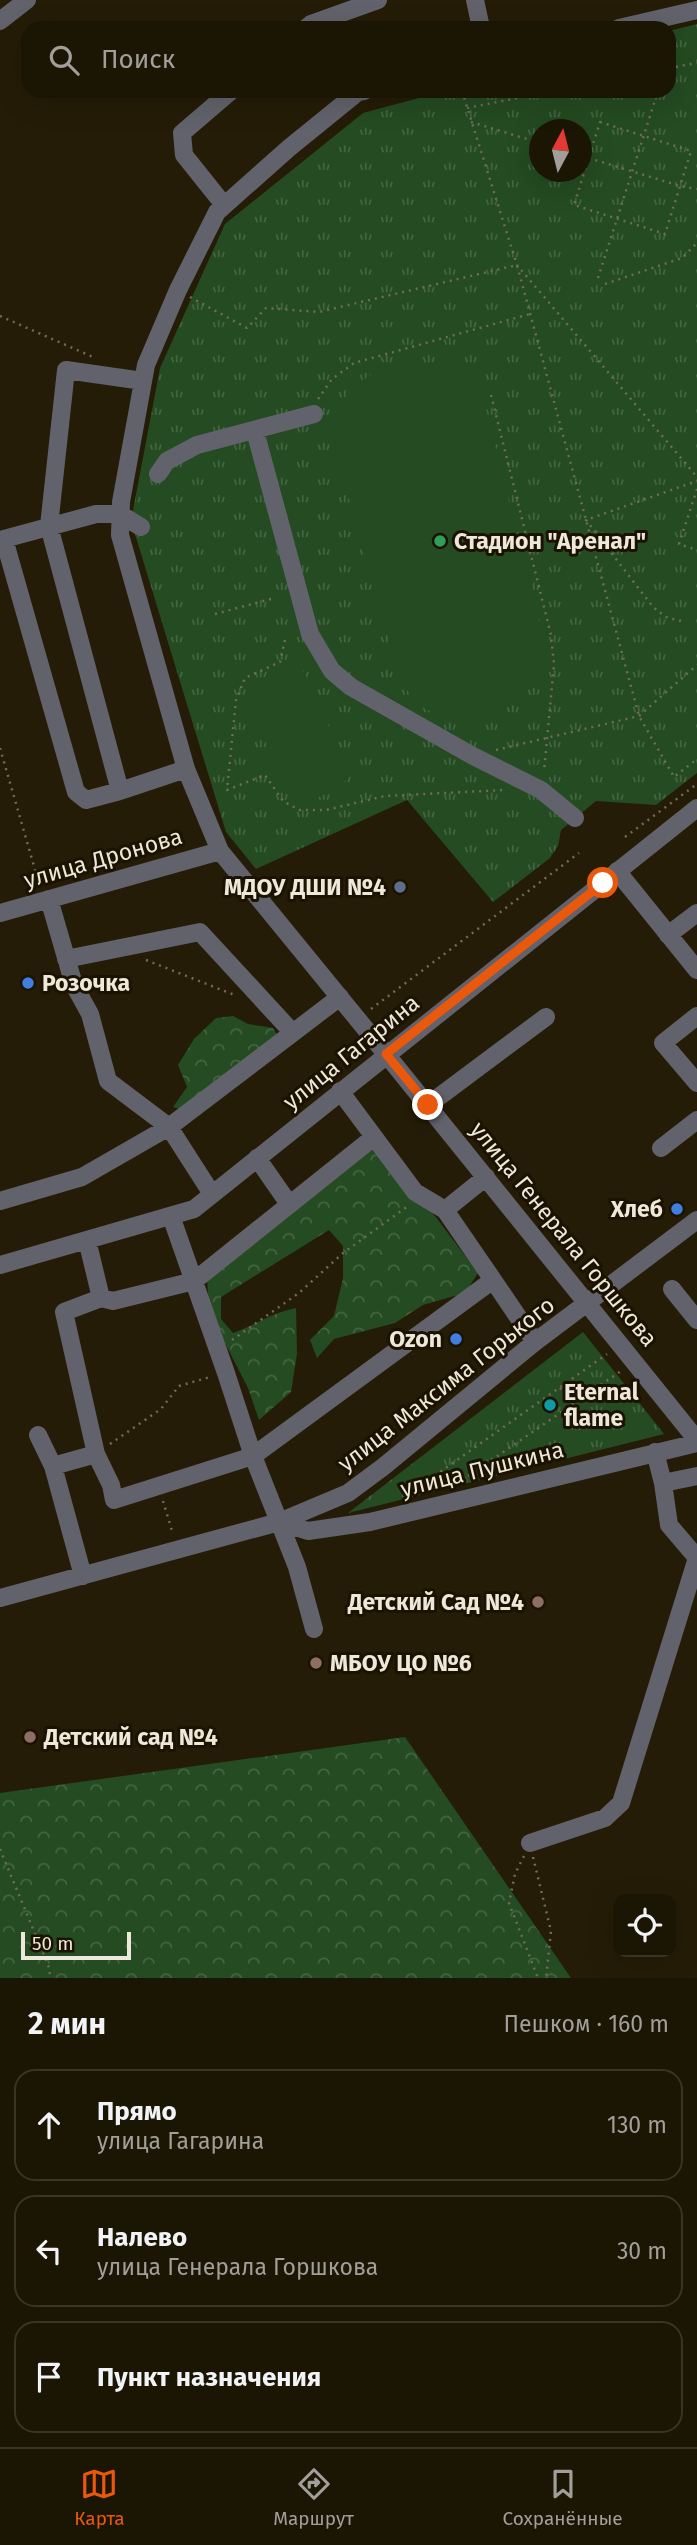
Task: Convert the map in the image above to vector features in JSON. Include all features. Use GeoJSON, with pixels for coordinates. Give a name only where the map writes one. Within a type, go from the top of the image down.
{"type":"FeatureCollection","features":[{"type":"Feature","properties":{"kind":"street"},"geometry":{"type":"LineString","coordinates":[[0,21],[27,0]]}},
{"type":"Feature","properties":{"kind":"street"},"geometry":{"type":"LineString","coordinates":[[340,21],[378,0]]}},
{"type":"Feature","properties":{"kind":"street"},"geometry":{"type":"LineString","coordinates":[[475,0],[480,21]]}},
{"type":"Feature","properties":{"kind":"street"},"geometry":{"type":"LineString","coordinates":[[649,21],[697,10]]}},
{"type":"Feature","properties":{"kind":"street"},"geometry":{"type":"LineString","coordinates":[[223,98],[182,133],[184,155],[225,205]]}},
{"type":"Feature","properties":{"kind":"street","name":"улица Генерала Горшкова"},"geometry":{"type":"LineString","coordinates":[[351,98],[289,148],[217,212],[178,290],[146,365],[120,514],[120,535],[186,769],[220,851],[588,1303],[697,1442]]}},
{"type":"Feature","properties":{"kind":"street"},"geometry":{"type":"LineString","coordinates":[[120,791],[49,526],[66,370],[143,381]]}},
{"type":"Feature","properties":{"kind":"street"},"geometry":{"type":"LineString","coordinates":[[158,474],[167,461],[197,445],[255,431],[315,407]]}},
{"type":"Feature","properties":{"kind":"street"},"geometry":{"type":"LineString","coordinates":[[255,431],[310,634],[331,671],[351,687],[473,756],[541,790],[575,818]]}},
{"type":"Feature","properties":{"kind":"street"},"geometry":{"type":"LineString","coordinates":[[141,527],[120,514],[96,514],[2,539],[76,792],[86,800],[186,769]]}},
{"type":"Feature","properties":{"kind":"street","name":"улица Гагарина"},"geometry":{"type":"LineString","coordinates":[[0,1265],[194,1209],[697,808]]}},
{"type":"Feature","properties":{"kind":"street","name":"улица Дронова"},"geometry":{"type":"LineString","coordinates":[[0,913],[220,851]]}},
{"type":"Feature","properties":{"kind":"street"},"geometry":{"type":"LineString","coordinates":[[617,871],[697,970]]}},
{"type":"Feature","properties":{"kind":"street"},"geometry":{"type":"LineString","coordinates":[[46,900],[74,985],[90,1014],[108,1080],[169,1128],[212,1194]]}},
{"type":"Feature","properties":{"kind":"street"},"geometry":{"type":"LineString","coordinates":[[668,935],[697,913]]}},
{"type":"Feature","properties":{"kind":"street"},"geometry":{"type":"LineString","coordinates":[[66,959],[201,932],[293,1033]]}},
{"type":"Feature","properties":{"kind":"street"},"geometry":{"type":"LineString","coordinates":[[0,1201],[82,1177],[169,1128],[340,997]]}},
{"type":"Feature","properties":{"kind":"street"},"geometry":{"type":"LineString","coordinates":[[697,1016],[663,1043],[697,1083]]}},
{"type":"Feature","properties":{"kind":"street"},"geometry":{"type":"LineString","coordinates":[[428,1105],[546,1017]]}},
{"type":"Feature","properties":{"kind":"street"},"geometry":{"type":"LineString","coordinates":[[340,1091],[415,1192],[445,1210],[535,1342]]}},
{"type":"Feature","properties":{"kind":"street"},"geometry":{"type":"LineString","coordinates":[[661,1148],[697,1120]]}},
{"type":"Feature","properties":{"kind":"street"},"geometry":{"type":"LineString","coordinates":[[374,1137],[194,1280],[113,1301],[101,1298],[64,1312],[96,1454],[111,1485],[114,1500],[253,1456],[493,1280]]}},
{"type":"Feature","properties":{"kind":"street"},"geometry":{"type":"LineString","coordinates":[[257,1158],[289,1204]]}},
{"type":"Feature","properties":{"kind":"street"},"geometry":{"type":"LineString","coordinates":[[445,1210],[486,1177]]}},
{"type":"Feature","properties":{"kind":"street"},"geometry":{"type":"LineString","coordinates":[[171,1216],[253,1456],[297,1567],[314,1629]]}},
{"type":"Feature","properties":{"kind":"street","name":"улица Максима Горького"},"geometry":{"type":"LineString","coordinates":[[0,1598],[279,1522],[348,1493],[535,1342],[697,1220]]}},
{"type":"Feature","properties":{"kind":"street"},"geometry":{"type":"LineString","coordinates":[[87,1240],[101,1298]]}},
{"type":"Feature","properties":{"kind":"street"},"geometry":{"type":"LineString","coordinates":[[672,1289],[697,1320]]}},
{"type":"Feature","properties":{"kind":"street"},"geometry":{"type":"LineString","coordinates":[[38,1434],[53,1466],[83,1576]]}},
{"type":"Feature","properties":{"kind":"street","name":"улица Пушкина"},"geometry":{"type":"LineString","coordinates":[[279,1522],[308,1531],[370,1522],[697,1442]]}},
{"type":"Feature","properties":{"kind":"street"},"geometry":{"type":"LineString","coordinates":[[530,1843],[605,1818],[621,1803],[697,1558],[669,1525],[655,1452]]}},
{"type":"Feature","properties":{"kind":"street"},"geometry":{"type":"LineString","coordinates":[[53,1466],[96,1454]]}},
{"type":"Feature","properties":{"kind":"street"},"geometry":{"type":"LineString","coordinates":[[663,1483],[697,1476]]}},
{"type":"Feature","properties":{"kind":"path"},"geometry":{"type":"LineString","coordinates":[[676,67],[697,63]]}},
{"type":"Feature","properties":{"kind":"path"},"geometry":{"type":"LineString","coordinates":[[464,98],[517,265],[639,716],[674,777],[697,759]]}},
{"type":"Feature","properties":{"kind":"path"},"geometry":{"type":"LineString","coordinates":[[467,108],[518,98]]}},
{"type":"Feature","properties":{"kind":"path"},"geometry":{"type":"LineString","coordinates":[[598,278],[656,98]]}},
{"type":"Feature","properties":{"kind":"path"},"geometry":{"type":"LineString","coordinates":[[471,122],[529,140]]}},
{"type":"Feature","properties":{"kind":"path"},"geometry":{"type":"LineString","coordinates":[[582,182],[574,205],[665,234],[691,151],[600,122],[592,149]]}},
{"type":"Feature","properties":{"kind":"path"},"geometry":{"type":"LineString","coordinates":[[592,160],[697,189]]}},
{"type":"Feature","properties":{"kind":"path"},"geometry":{"type":"LineString","coordinates":[[605,284],[682,258],[697,243]]}},
{"type":"Feature","properties":{"kind":"path"},"geometry":{"type":"LineString","coordinates":[[178,290],[247,328],[266,308],[320,312],[517,265]]}},
{"type":"Feature","properties":{"kind":"path"},"geometry":{"type":"LineString","coordinates":[[517,265],[697,479],[586,520]]}},
{"type":"Feature","properties":{"kind":"path"},"geometry":{"type":"LineString","coordinates":[[315,407],[332,379],[354,363],[530,314]]}},
{"type":"Feature","properties":{"kind":"path"},"geometry":{"type":"LineString","coordinates":[[563,319],[567,315]]}},
{"type":"Feature","properties":{"kind":"path"},"geometry":{"type":"LineString","coordinates":[[0,316],[97,359]]}},
{"type":"Feature","properties":{"kind":"path"},"geometry":{"type":"LineString","coordinates":[[491,395],[551,635],[554,664],[541,790]]}},
{"type":"Feature","properties":{"kind":"path"},"geometry":{"type":"LineString","coordinates":[[697,489],[679,544],[697,550]]}},
{"type":"Feature","properties":{"kind":"path"},"geometry":{"type":"LineString","coordinates":[[586,520],[653,607],[666,617],[681,621]]}},
{"type":"Feature","properties":{"kind":"path"},"geometry":{"type":"LineString","coordinates":[[215,614],[271,599]]}},
{"type":"Feature","properties":{"kind":"path"},"geometry":{"type":"LineString","coordinates":[[285,640],[280,662],[245,678],[236,700],[227,790],[265,775],[283,802],[299,810],[326,810],[385,796],[507,789]]}},
{"type":"Feature","properties":{"kind":"path"},"geometry":{"type":"LineString","coordinates":[[473,756],[639,716],[697,665]]}},
{"type":"Feature","properties":{"kind":"path"},"geometry":{"type":"LineString","coordinates":[[0,748],[46,900]]}},
{"type":"Feature","properties":{"kind":"path"},"geometry":{"type":"LineString","coordinates":[[625,837],[697,785]]}},
{"type":"Feature","properties":{"kind":"path"},"geometry":{"type":"LineString","coordinates":[[371,1009],[579,853]]}},
{"type":"Feature","properties":{"kind":"path"},"geometry":{"type":"LineString","coordinates":[[142,958],[246,1000]]}},
{"type":"Feature","properties":{"kind":"path"},"geometry":{"type":"LineString","coordinates":[[218,1349],[299,1293],[343,1253],[421,1196]]}},
{"type":"Feature","properties":{"kind":"path"},"geometry":{"type":"LineString","coordinates":[[403,1498],[621,1344]]}},
{"type":"Feature","properties":{"kind":"path"},"geometry":{"type":"LineString","coordinates":[[445,1487],[470,1475],[635,1362]]}},
{"type":"Feature","properties":{"kind":"path"},"geometry":{"type":"LineString","coordinates":[[96,1454],[161,1409],[179,1386],[226,1373]]}},
{"type":"Feature","properties":{"kind":"path"},"geometry":{"type":"LineString","coordinates":[[559,1387],[573,1404]]}},
{"type":"Feature","properties":{"kind":"path"},"geometry":{"type":"LineString","coordinates":[[158,1485],[173,1534]]}},
{"type":"Feature","properties":{"kind":"path"},"geometry":{"type":"LineString","coordinates":[[530,1843],[515,1874],[509,1903],[538,1978]]}},
{"type":"Feature","properties":{"kind":"path"},"geometry":{"type":"LineString","coordinates":[[530,1843],[551,1931],[546,1978]]}},
{"type":"Feature","properties":{"kind":"path"},"geometry":{"type":"LineString","coordinates":[[0,1849],[50,1970],[49,1978]]}},
{"type":"Feature","properties":{"kind":"green space"},"geometry":{"type":"Polygon","coordinates":[[[697,24],[697,773],[656,805],[596,801],[561,830],[558,846],[550,858],[493,902],[407,800],[256,869],[226,832],[131,521],[160,368],[225,224],[363,113],[419,98],[676,98],[676,29],[697,24]]]}},
{"type":"Feature","properties":{"kind":"green space","name":"Стадион \"Аренал\""},"geometry":{"type":"Polygon","coordinates":[[[402,365],[447,370],[463,379],[483,397],[543,637],[540,657],[528,688],[507,708],[478,718],[463,719],[434,713],[416,702],[406,688],[396,665],[334,445],[336,414],[352,388],[375,372],[402,365]]]}},
{"type":"Feature","properties":{"kind":"green space"},"geometry":{"type":"Polygon","coordinates":[[[297,666],[304,672],[346,764],[348,777],[332,791],[300,802],[295,802],[286,790],[246,695],[250,682],[297,666]]]}},
{"type":"Feature","properties":{"kind":"green space"},"geometry":{"type":"Polygon","coordinates":[[[233,1016],[248,1024],[273,1028],[279,1039],[183,1110],[173,1107],[187,1087],[178,1065],[194,1039],[216,1018],[233,1016]]]}},
{"type":"Feature","properties":{"kind":"green space"},"geometry":{"type":"Polygon","coordinates":[[[372,1146],[435,1216],[478,1273],[465,1293],[423,1305],[395,1323],[334,1339],[317,1358],[310,1340],[334,1316],[343,1278],[343,1246],[329,1230],[221,1297],[221,1319],[233,1333],[280,1312],[296,1308],[297,1354],[291,1392],[259,1420],[248,1388],[209,1312],[207,1275],[372,1146]]]}},
{"type":"Feature","properties":{"kind":"green space"},"geometry":{"type":"Polygon","coordinates":[[[583,1332],[664,1434],[348,1513],[583,1332]]]}},
{"type":"Feature","properties":{"kind":"green space"},"geometry":{"type":"Polygon","coordinates":[[[405,1737],[571,1978],[0,1978],[0,1793],[405,1737]]]}},
{"type":"Feature","properties":{"kind":"place","name":"Стадион \"Аренал\""},"geometry":{"type":"Point","coordinates":[440,541]}},
{"type":"Feature","properties":{"kind":"place","name":"МДОУ ДШИ №4"},"geometry":{"type":"Point","coordinates":[400,887]}},
{"type":"Feature","properties":{"kind":"place","name":"Розочка"},"geometry":{"type":"Point","coordinates":[28,983]}},
{"type":"Feature","properties":{"kind":"place","name":"Хлеб"},"geometry":{"type":"Point","coordinates":[677,1209]}},
{"type":"Feature","properties":{"kind":"place","name":"Ozon"},"geometry":{"type":"Point","coordinates":[456,1339]}},
{"type":"Feature","properties":{"kind":"place","name":"Eternal flame"},"geometry":{"type":"Point","coordinates":[550,1405]}},
{"type":"Feature","properties":{"kind":"place","name":"Детский Сад №4"},"geometry":{"type":"Point","coordinates":[538,1602]}},
{"type":"Feature","properties":{"kind":"place","name":"МБОУ ЦО №6"},"geometry":{"type":"Point","coordinates":[316,1663]}},
{"type":"Feature","properties":{"kind":"place","name":"Детский сад №4"},"geometry":{"type":"Point","coordinates":[30,1737]}},
{"type":"Feature","properties":{"kind":"route"},"geometry":{"type":"LineString","coordinates":[[428,1105],[386,1054],[603,883]]}}]}
